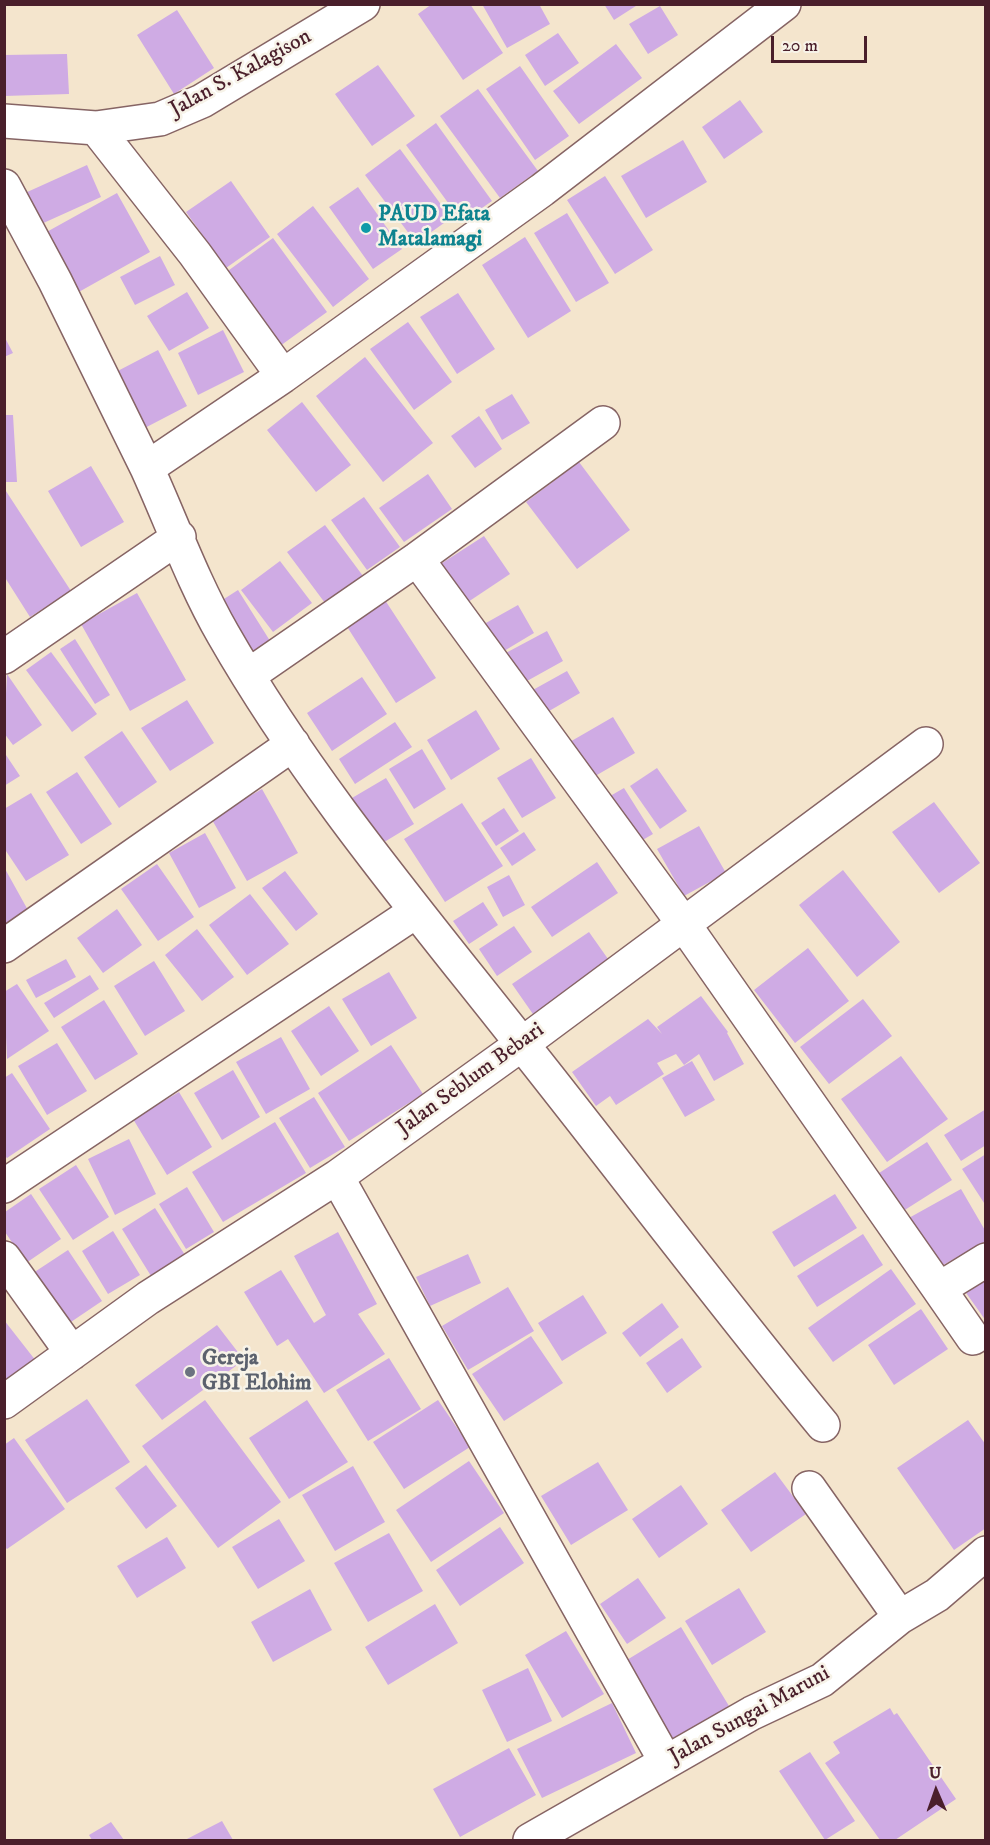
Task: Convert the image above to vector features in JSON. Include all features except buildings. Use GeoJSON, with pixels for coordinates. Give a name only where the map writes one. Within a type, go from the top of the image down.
{"type":"FeatureCollection","features":[{"type":"Feature","properties":{"kind":"street","name":"Jalan S. Kalagison"},"geometry":{"type":"LineString","coordinates":[[4,121],[96,128],[160,119],[202,101],[363,4]]}},
{"type":"Feature","properties":{"kind":"street"},"geometry":{"type":"LineString","coordinates":[[147,468],[283,376],[542,190],[784,4]]}},
{"type":"Feature","properties":{"kind":"street"},"geometry":{"type":"LineString","coordinates":[[96,128],[195,254],[283,376]]}},
{"type":"Feature","properties":{"kind":"street"},"geometry":{"type":"LineString","coordinates":[[4,186],[147,468],[216,621],[293,744],[415,912],[522,1044],[709,1286],[823,1425]]}},
{"type":"Feature","properties":{"kind":"street"},"geometry":{"type":"LineString","coordinates":[[249,675],[417,559],[603,423]]}},
{"type":"Feature","properties":{"kind":"street"},"geometry":{"type":"LineString","coordinates":[[4,657],[179,537]]}},
{"type":"Feature","properties":{"kind":"street"},"geometry":{"type":"LineString","coordinates":[[417,559],[683,922],[973,1338]]}},
{"type":"Feature","properties":{"kind":"street"},"geometry":{"type":"LineString","coordinates":[[4,946],[293,744]]}},
{"type":"Feature","properties":{"kind":"street","name":"Jalan Seblum Bebari"},"geometry":{"type":"LineString","coordinates":[[4,1402],[148,1298],[337,1177],[522,1044],[683,922],[926,744]]}},
{"type":"Feature","properties":{"kind":"street"},"geometry":{"type":"LineString","coordinates":[[4,1186],[415,912]]}},
{"type":"Feature","properties":{"kind":"street"},"geometry":{"type":"LineString","coordinates":[[337,1177],[666,1762]]}},
{"type":"Feature","properties":{"kind":"street"},"geometry":{"type":"LineString","coordinates":[[4,1258],[72,1353]]}},
{"type":"Feature","properties":{"kind":"street"},"geometry":{"type":"LineString","coordinates":[[939,1289],[986,1260]]}},
{"type":"Feature","properties":{"kind":"street"},"geometry":{"type":"LineString","coordinates":[[809,1488],[900,1617]]}},
{"type":"Feature","properties":{"kind":"street","name":"Jalan Sungai Maruni"},"geometry":{"type":"LineString","coordinates":[[550,1836],[666,1762],[752,1713],[822,1680],[900,1617],[937,1595],[986,1553]]}},
{"type":"Feature","properties":{"kind":"place","name":"PAUD Efata Matalamagi"},"geometry":{"type":"Point","coordinates":[366,228]}},
{"type":"Feature","properties":{"kind":"place","name":"Gereja GBI Elohim"},"geometry":{"type":"Point","coordinates":[190,1372]}}]}
